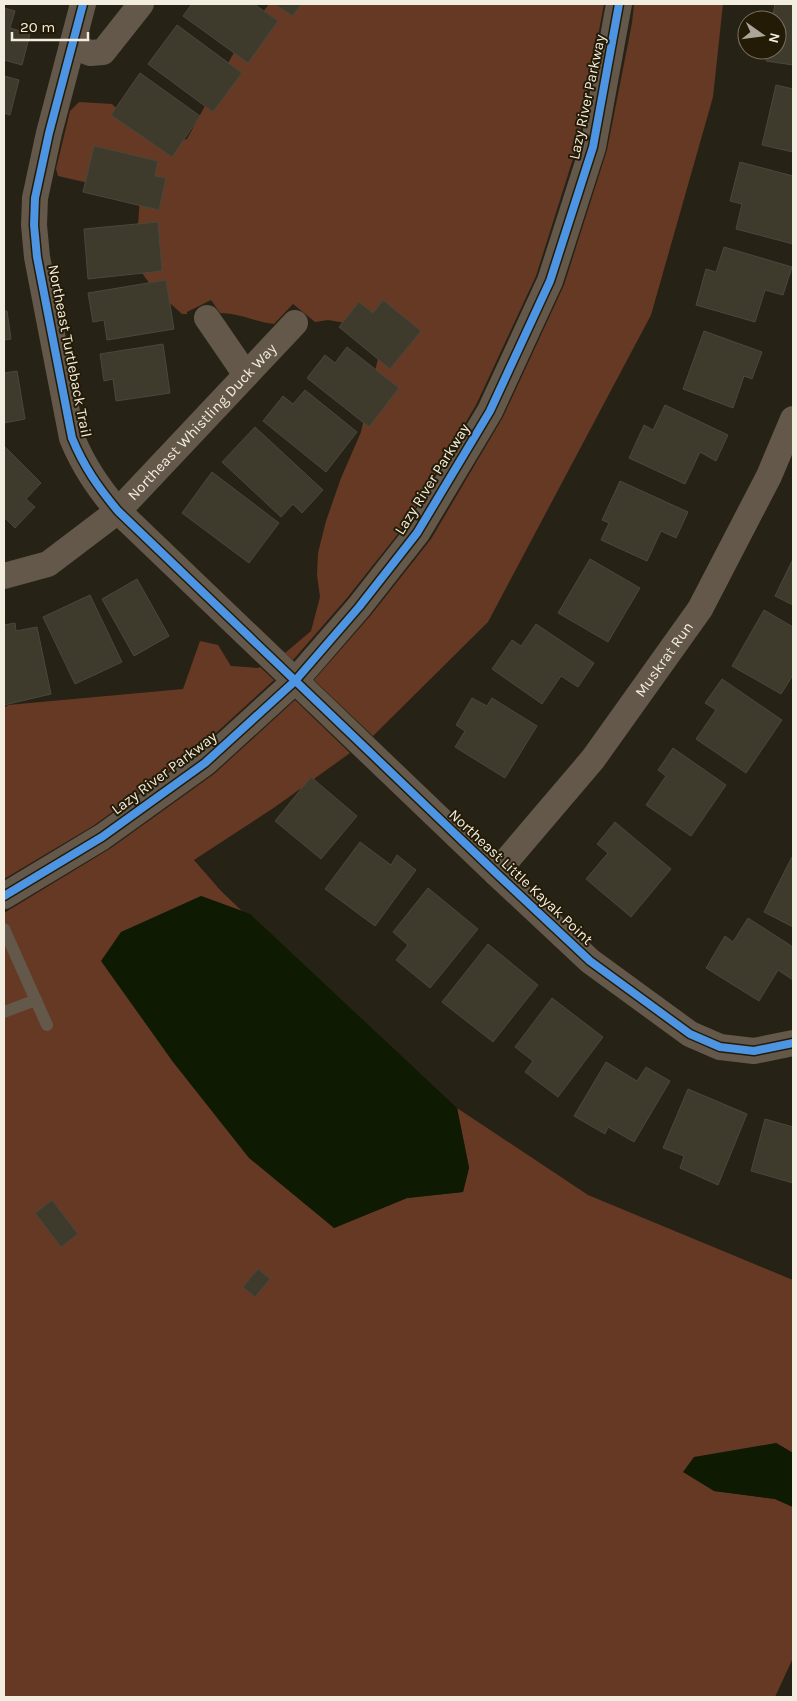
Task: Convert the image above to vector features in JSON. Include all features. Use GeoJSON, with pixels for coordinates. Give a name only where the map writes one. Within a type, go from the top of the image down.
{"type":"FeatureCollection","features":[{"type":"Feature","properties":{"kind":"street","name":"Northeast Turtleback Trail"},"geometry":{"type":"LineString","coordinates":[[83,4],[49,134],[35,198],[34,225],[37,257],[72,438],[80,458],[95,484],[118,511],[294,681]]}},
{"type":"Feature","properties":{"kind":"street"},"geometry":{"type":"LineString","coordinates":[[72,46],[90,53],[102,52],[141,4]]}},
{"type":"Feature","properties":{"kind":"street","name":"Lazy River Parkway"},"geometry":{"type":"LineString","coordinates":[[4,896],[102,837],[204,763],[294,681],[359,607],[417,533],[490,412],[550,281],[593,147],[619,4]]}},
{"type":"Feature","properties":{"kind":"street"},"geometry":{"type":"LineString","coordinates":[[207,318],[246,375]]}},
{"type":"Feature","properties":{"kind":"street","name":"Northeast Whistling Duck Way"},"geometry":{"type":"LineString","coordinates":[[4,576],[48,564],[118,511],[295,323]]}},
{"type":"Feature","properties":{"kind":"street","name":"Muskrat Run"},"geometry":{"type":"LineString","coordinates":[[496,874],[593,759],[700,609],[769,476],[793,419]]}},
{"type":"Feature","properties":{"kind":"street","name":"Northeast Little Kayak Point"},"geometry":{"type":"LineString","coordinates":[[294,681],[590,961],[690,1034],[720,1047],[754,1051],[793,1043]]}},
{"type":"Feature","properties":{"kind":"lane"},"geometry":{"type":"LineString","coordinates":[[4,930],[47,1025]]}},
{"type":"Feature","properties":{"kind":"lane"},"geometry":{"type":"LineString","coordinates":[[4,1012],[36,1000]]}},
{"type":"Feature","properties":{"kind":"shaded area"},"geometry":{"type":"Polygon","coordinates":[[[269,4],[604,4],[578,143],[536,276],[476,405],[405,525],[347,598],[293,660],[285,653],[311,631],[320,597],[317,575],[318,553],[326,521],[341,478],[361,432],[379,354],[363,326],[328,320],[315,322],[293,304],[274,324],[234,314],[220,313],[211,300],[187,312],[187,314],[182,314],[161,295],[142,273],[138,258],[141,193],[118,183],[84,182],[58,176],[56,169],[70,111],[79,102],[112,104],[140,131],[172,143],[187,139],[239,43],[269,4]]]}},
{"type":"Feature","properties":{"kind":"shaded area"},"geometry":{"type":"Polygon","coordinates":[[[634,4],[723,4],[713,97],[651,315],[488,622],[373,736],[314,680],[371,615],[431,539],[503,417],[564,285],[607,150],[634,4]]]}},
{"type":"Feature","properties":{"kind":"shaded area"},"geometry":{"type":"Polygon","coordinates":[[[200,641],[218,645],[231,666],[260,667],[274,680],[194,753],[93,826],[4,879],[4,708],[8,705],[183,689],[200,641]]]}},
{"type":"Feature","properties":{"kind":"shaded area"},"geometry":{"type":"Polygon","coordinates":[[[295,700],[350,753],[275,807],[194,860],[221,891],[242,911],[201,896],[334,1228],[407,1198],[463,1192],[469,1167],[457,1108],[588,1195],[793,1280],[793,1453],[776,1443],[714,1491],[775,1499],[793,1507],[793,1658],[775,1697],[4,1697],[4,913],[111,848],[214,774],[295,700]]]}},
{"type":"Feature","properties":{"kind":"shaded area"},"geometry":{"type":"Polygon","coordinates":[[[201,896],[250,914],[457,1108],[469,1168],[463,1192],[407,1198],[334,1228],[249,1158],[173,1062],[101,961],[121,932],[201,896]]]}},
{"type":"Feature","properties":{"kind":"shaded area"},"geometry":{"type":"Polygon","coordinates":[[[776,1443],[793,1453],[793,1507],[775,1499],[714,1491],[683,1472],[694,1457],[776,1443]]]}},
{"type":"Feature","properties":{"kind":"building"},"geometry":{"type":"Polygon","coordinates":[[[192,4],[254,4],[278,21],[248,63],[183,16],[192,4]]]}},
{"type":"Feature","properties":{"kind":"building"},"geometry":{"type":"Polygon","coordinates":[[[274,4],[301,4],[293,16],[274,4]]]}},
{"type":"Feature","properties":{"kind":"building"},"geometry":{"type":"Polygon","coordinates":[[[775,4],[793,4],[793,65],[766,61],[787,60],[787,10],[774,10],[775,4]]]}},
{"type":"Feature","properties":{"kind":"building"},"geometry":{"type":"Polygon","coordinates":[[[4,8],[15,11],[10,28],[30,34],[22,65],[4,60],[4,8]]]}},
{"type":"Feature","properties":{"kind":"building"},"geometry":{"type":"Polygon","coordinates":[[[177,25],[242,73],[213,112],[148,64],[177,25]]]}},
{"type":"Feature","properties":{"kind":"building"},"geometry":{"type":"Polygon","coordinates":[[[140,73],[200,116],[172,157],[111,115],[140,73]]]}},
{"type":"Feature","properties":{"kind":"building"},"geometry":{"type":"Polygon","coordinates":[[[4,76],[19,80],[10,115],[4,113],[4,76]]]}},
{"type":"Feature","properties":{"kind":"building"},"geometry":{"type":"Polygon","coordinates":[[[776,85],[793,89],[793,152],[762,145],[776,85]]]}},
{"type":"Feature","properties":{"kind":"building"},"geometry":{"type":"Polygon","coordinates":[[[94,146],[158,161],[155,176],[166,178],[159,210],[83,192],[94,146]]]}},
{"type":"Feature","properties":{"kind":"building"},"geometry":{"type":"Polygon","coordinates":[[[740,162],[793,176],[793,244],[736,229],[742,204],[730,201],[740,162]]]}},
{"type":"Feature","properties":{"kind":"building"},"geometry":{"type":"Polygon","coordinates":[[[158,222],[162,271],[88,279],[84,229],[158,222]]]}},
{"type":"Feature","properties":{"kind":"building"},"geometry":{"type":"Polygon","coordinates":[[[724,247],[792,267],[783,295],[765,290],[755,322],[696,305],[706,269],[716,272],[724,247]]]}},
{"type":"Feature","properties":{"kind":"building"},"geometry":{"type":"Polygon","coordinates":[[[166,280],[174,329],[107,340],[104,320],[93,322],[88,293],[166,280]]]}},
{"type":"Feature","properties":{"kind":"building"},"geometry":{"type":"Polygon","coordinates":[[[383,300],[421,331],[390,369],[339,327],[359,302],[373,313],[383,300]]]}},
{"type":"Feature","properties":{"kind":"building"},"geometry":{"type":"Polygon","coordinates":[[[4,311],[7,311],[11,339],[4,340],[4,311]]]}},
{"type":"Feature","properties":{"kind":"building"},"geometry":{"type":"Polygon","coordinates":[[[704,331],[762,352],[752,379],[744,376],[733,408],[683,389],[704,331]]]}},
{"type":"Feature","properties":{"kind":"building"},"geometry":{"type":"Polygon","coordinates":[[[163,344],[170,393],[116,401],[113,379],[104,381],[100,354],[163,344]]]}},
{"type":"Feature","properties":{"kind":"building"},"geometry":{"type":"Polygon","coordinates":[[[347,347],[399,388],[369,427],[307,378],[325,355],[335,363],[347,347]]]}},
{"type":"Feature","properties":{"kind":"building"},"geometry":{"type":"Polygon","coordinates":[[[17,371],[25,419],[4,423],[4,373],[17,371]]]}},
{"type":"Feature","properties":{"kind":"building"},"geometry":{"type":"Polygon","coordinates":[[[305,390],[357,432],[326,472],[263,421],[283,396],[293,404],[305,390]]]}},
{"type":"Feature","properties":{"kind":"building"},"geometry":{"type":"Polygon","coordinates":[[[665,405],[728,435],[716,461],[700,452],[685,484],[629,458],[644,425],[653,430],[665,405]]]}},
{"type":"Feature","properties":{"kind":"building"},"geometry":{"type":"Polygon","coordinates":[[[255,427],[323,490],[302,513],[293,504],[281,517],[222,462],[255,427]]]}},
{"type":"Feature","properties":{"kind":"building"},"geometry":{"type":"Polygon","coordinates":[[[4,446],[41,483],[26,499],[35,507],[15,528],[4,517],[4,446]]]}},
{"type":"Feature","properties":{"kind":"building"},"geometry":{"type":"Polygon","coordinates":[[[212,472],[279,523],[249,563],[182,513],[212,472]]]}},
{"type":"Feature","properties":{"kind":"building"},"geometry":{"type":"Polygon","coordinates":[[[620,481],[688,512],[676,538],[661,531],[647,561],[601,540],[609,523],[602,520],[620,481]]]}},
{"type":"Feature","properties":{"kind":"building"},"geometry":{"type":"Polygon","coordinates":[[[590,559],[640,588],[608,642],[558,613],[590,559]]]}},
{"type":"Feature","properties":{"kind":"building"},"geometry":{"type":"Polygon","coordinates":[[[793,559],[793,605],[775,596],[793,559]]]}},
{"type":"Feature","properties":{"kind":"building"},"geometry":{"type":"Polygon","coordinates":[[[137,579],[169,636],[134,656],[102,599],[137,579]]]}},
{"type":"Feature","properties":{"kind":"building"},"geometry":{"type":"Polygon","coordinates":[[[90,595],[122,662],[75,684],[43,617],[90,595]]]}},
{"type":"Feature","properties":{"kind":"building"},"geometry":{"type":"Polygon","coordinates":[[[764,610],[793,627],[793,675],[781,694],[732,666],[764,610]]]}},
{"type":"Feature","properties":{"kind":"building"},"geometry":{"type":"Polygon","coordinates":[[[15,623],[16,631],[37,627],[51,694],[4,705],[4,625],[15,623]]]}},
{"type":"Feature","properties":{"kind":"building"},"geometry":{"type":"Polygon","coordinates":[[[536,624],[594,663],[578,687],[561,676],[542,704],[492,669],[512,640],[521,646],[536,624]]]}},
{"type":"Feature","properties":{"kind":"building"},"geometry":{"type":"Polygon","coordinates":[[[722,679],[782,720],[746,773],[696,739],[716,710],[705,703],[722,679]]]}},
{"type":"Feature","properties":{"kind":"building"},"geometry":{"type":"Polygon","coordinates":[[[472,698],[487,706],[492,698],[537,726],[505,778],[455,747],[465,731],[456,725],[472,698]]]}},
{"type":"Feature","properties":{"kind":"building"},"geometry":{"type":"Polygon","coordinates":[[[673,748],[726,785],[691,836],[646,805],[666,776],[658,770],[673,748]]]}},
{"type":"Feature","properties":{"kind":"building"},"geometry":{"type":"Polygon","coordinates":[[[311,777],[357,816],[321,859],[275,821],[311,777]]]}},
{"type":"Feature","properties":{"kind":"building"},"geometry":{"type":"Polygon","coordinates":[[[615,822],[671,869],[631,917],[586,879],[608,853],[597,844],[615,822]]]}},
{"type":"Feature","properties":{"kind":"building"},"geometry":{"type":"Polygon","coordinates":[[[360,842],[391,865],[397,855],[416,870],[375,926],[325,889],[360,842]]]}},
{"type":"Feature","properties":{"kind":"building"},"geometry":{"type":"Polygon","coordinates":[[[793,857],[793,927],[764,912],[793,857]]]}},
{"type":"Feature","properties":{"kind":"building"},"geometry":{"type":"Polygon","coordinates":[[[428,888],[478,929],[430,988],[396,960],[408,945],[393,932],[428,888]]]}},
{"type":"Feature","properties":{"kind":"building"},"geometry":{"type":"Polygon","coordinates":[[[748,918],[793,947],[793,980],[778,970],[759,1001],[706,968],[725,936],[733,942],[748,918]]]}},
{"type":"Feature","properties":{"kind":"building"},"geometry":{"type":"Polygon","coordinates":[[[488,944],[538,985],[493,1042],[442,1002],[488,944]]]}},
{"type":"Feature","properties":{"kind":"building"},"geometry":{"type":"Polygon","coordinates":[[[552,998],[603,1037],[558,1097],[525,1072],[533,1061],[515,1047],[552,998]]]}},
{"type":"Feature","properties":{"kind":"building"},"geometry":{"type":"Polygon","coordinates":[[[606,1062],[637,1081],[646,1067],[670,1081],[634,1142],[608,1127],[605,1134],[574,1116],[606,1062]]]}},
{"type":"Feature","properties":{"kind":"building"},"geometry":{"type":"Polygon","coordinates":[[[688,1089],[747,1114],[718,1185],[680,1168],[684,1156],[663,1148],[688,1089]]]}},
{"type":"Feature","properties":{"kind":"building"},"geometry":{"type":"Polygon","coordinates":[[[765,1119],[793,1127],[793,1183],[751,1171],[765,1119]]]}},
{"type":"Feature","properties":{"kind":"building"},"geometry":{"type":"Polygon","coordinates":[[[52,1200],[78,1234],[61,1247],[35,1213],[52,1200]]]}},
{"type":"Feature","properties":{"kind":"building"},"geometry":{"type":"Polygon","coordinates":[[[258,1269],[270,1279],[255,1297],[243,1287],[258,1269]]]}},
{"type":"Feature","properties":{"kind":"cycle path"},"geometry":{"type":"LineString","coordinates":[[83,4],[49,133],[35,198],[34,225],[37,257],[72,438],[81,458],[98,485],[118,511],[590,961],[690,1034],[720,1047],[754,1051],[793,1043]]}},
{"type":"Feature","properties":{"kind":"cycle path"},"geometry":{"type":"LineString","coordinates":[[4,896],[102,837],[205,763],[295,681],[359,607],[417,533],[490,411],[550,281],[593,147],[619,4]]}}]}
